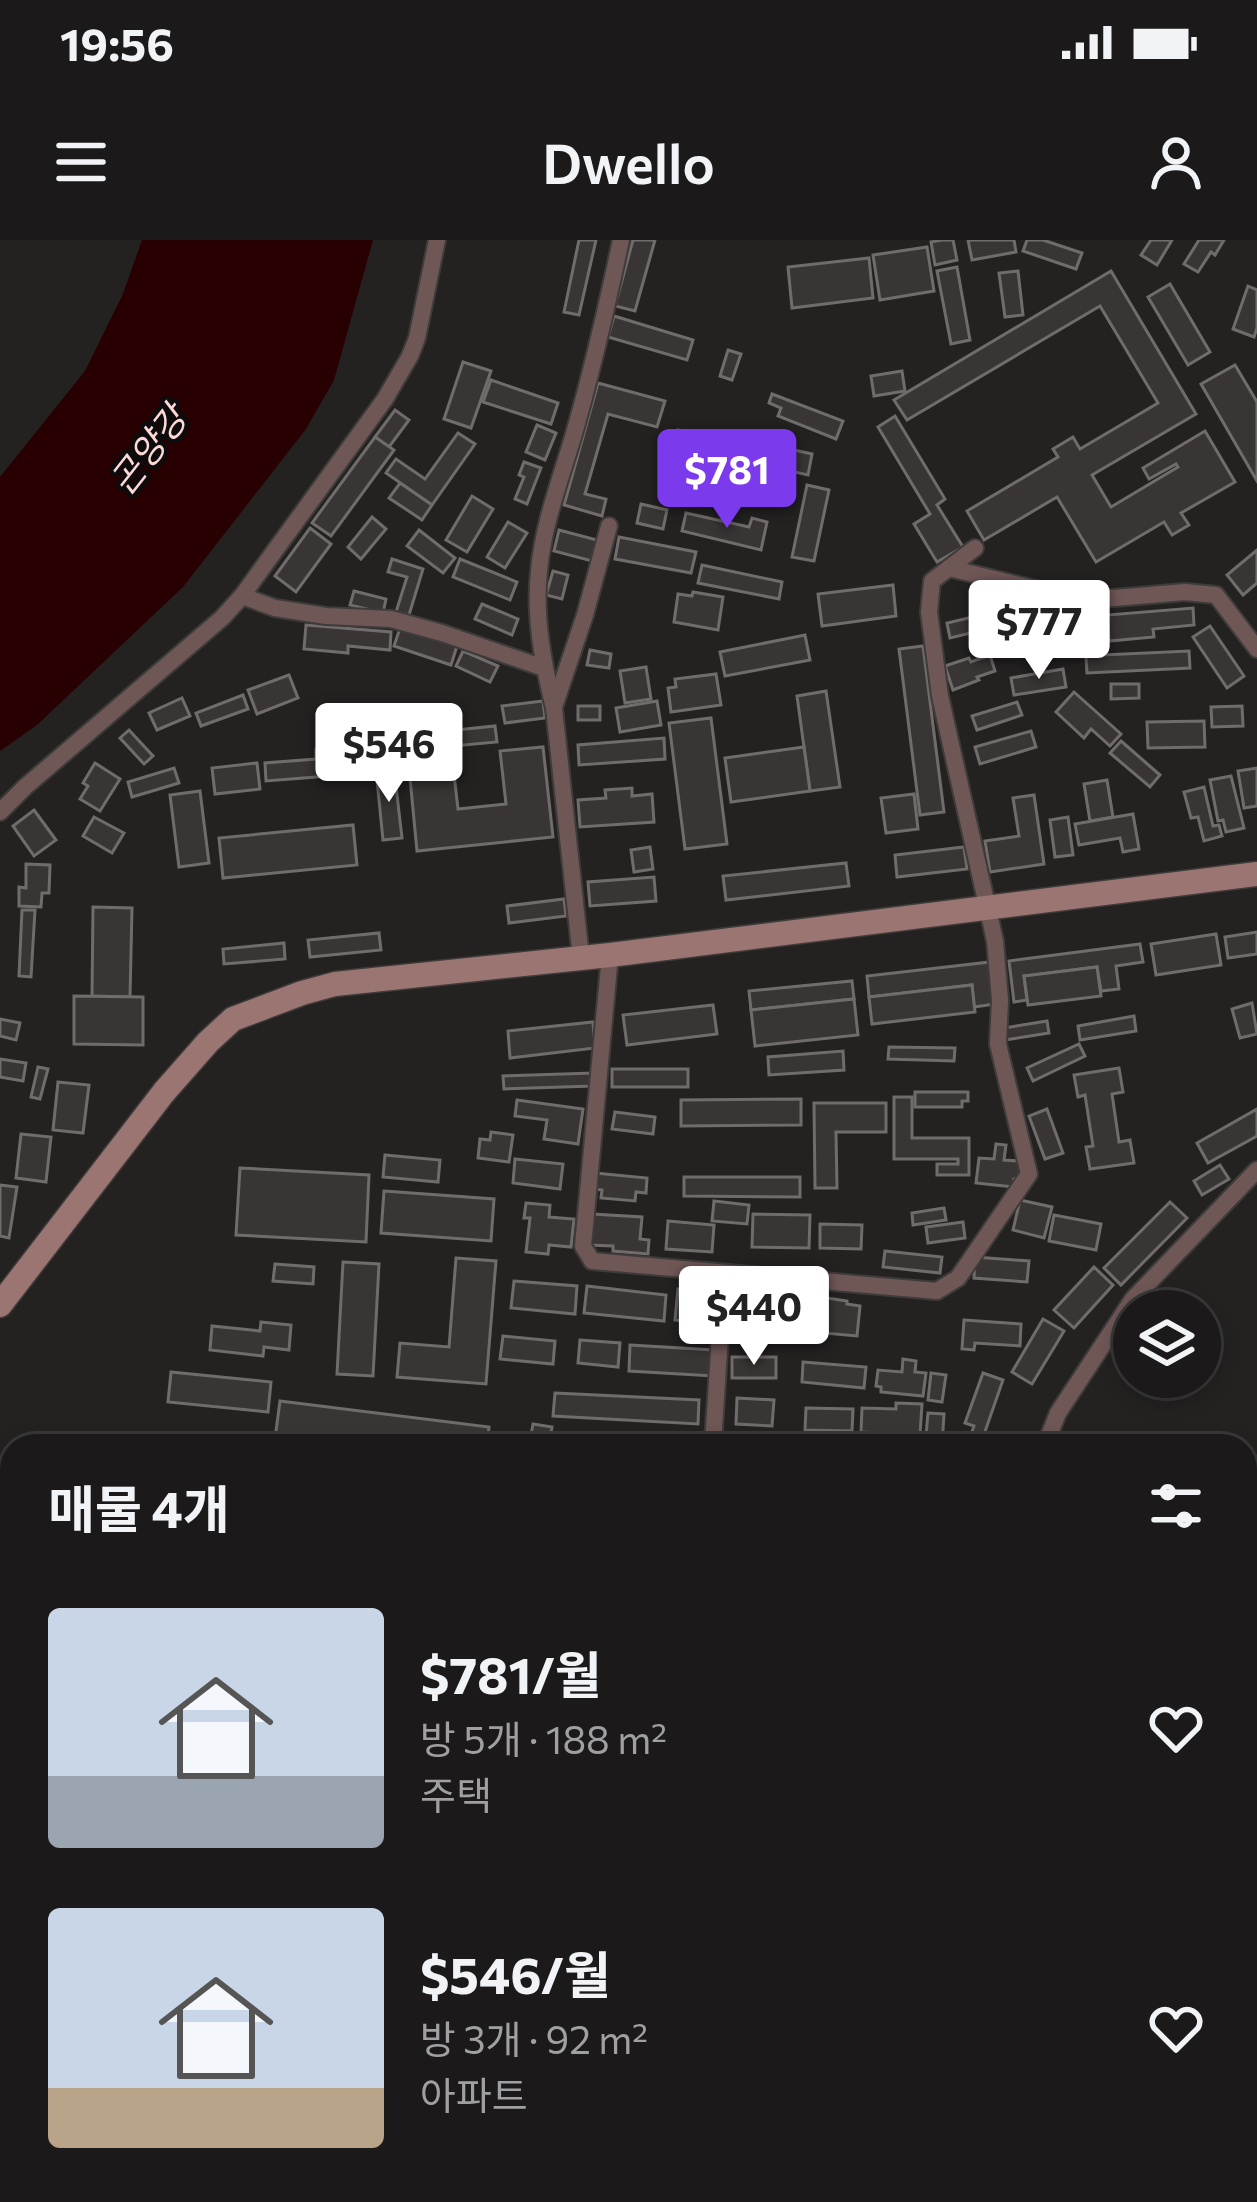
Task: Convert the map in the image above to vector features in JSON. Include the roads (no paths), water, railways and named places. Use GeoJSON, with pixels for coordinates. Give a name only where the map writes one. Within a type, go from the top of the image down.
{"type":"FeatureCollection","features":[{"type":"Feature","properties":{"kind":"street"},"geometry":{"type":"LineString","coordinates":[[0,812],[242,596],[404,368],[417,338],[437,240]]}},
{"type":"Feature","properties":{"kind":"street"},"geometry":{"type":"LineString","coordinates":[[581,958],[538,599],[542,551],[621,240]]}},
{"type":"Feature","properties":{"kind":"street"},"geometry":{"type":"LineString","coordinates":[[554,708],[609,526]]}},
{"type":"Feature","properties":{"kind":"street"},"geometry":{"type":"LineString","coordinates":[[610,955],[583,1246],[592,1261],[938,1291],[958,1278],[1029,1174],[998,1044],[995,941],[940,696],[929,612],[932,580],[975,548]]}},
{"type":"Feature","properties":{"kind":"street"},"geometry":{"type":"LineString","coordinates":[[949,568],[1073,598],[1185,592],[1216,595],[1257,650]]}},
{"type":"Feature","properties":{"kind":"street"},"geometry":{"type":"LineString","coordinates":[[242,596],[309,614],[391,620],[544,668]]}},
{"type":"Feature","properties":{"kind":"street"},"geometry":{"type":"LineString","coordinates":[[0,1305],[208,1042],[233,1019],[302,993],[335,984],[610,955],[1257,874]]}},
{"type":"Feature","properties":{"kind":"street"},"geometry":{"type":"LineString","coordinates":[[1050,1434],[1058,1413],[1133,1299],[1257,1170]]}},
{"type":"Feature","properties":{"kind":"street"},"geometry":{"type":"LineString","coordinates":[[714,1434],[724,1274]]}},
{"type":"Feature","properties":{"kind":"water","name":"곤양강"},"geometry":{"type":"Polygon","coordinates":[[[142,240],[373,240],[334,380],[306,429],[183,587],[37,725],[0,751],[0,477],[85,371],[123,294],[142,240]]]}}]}
